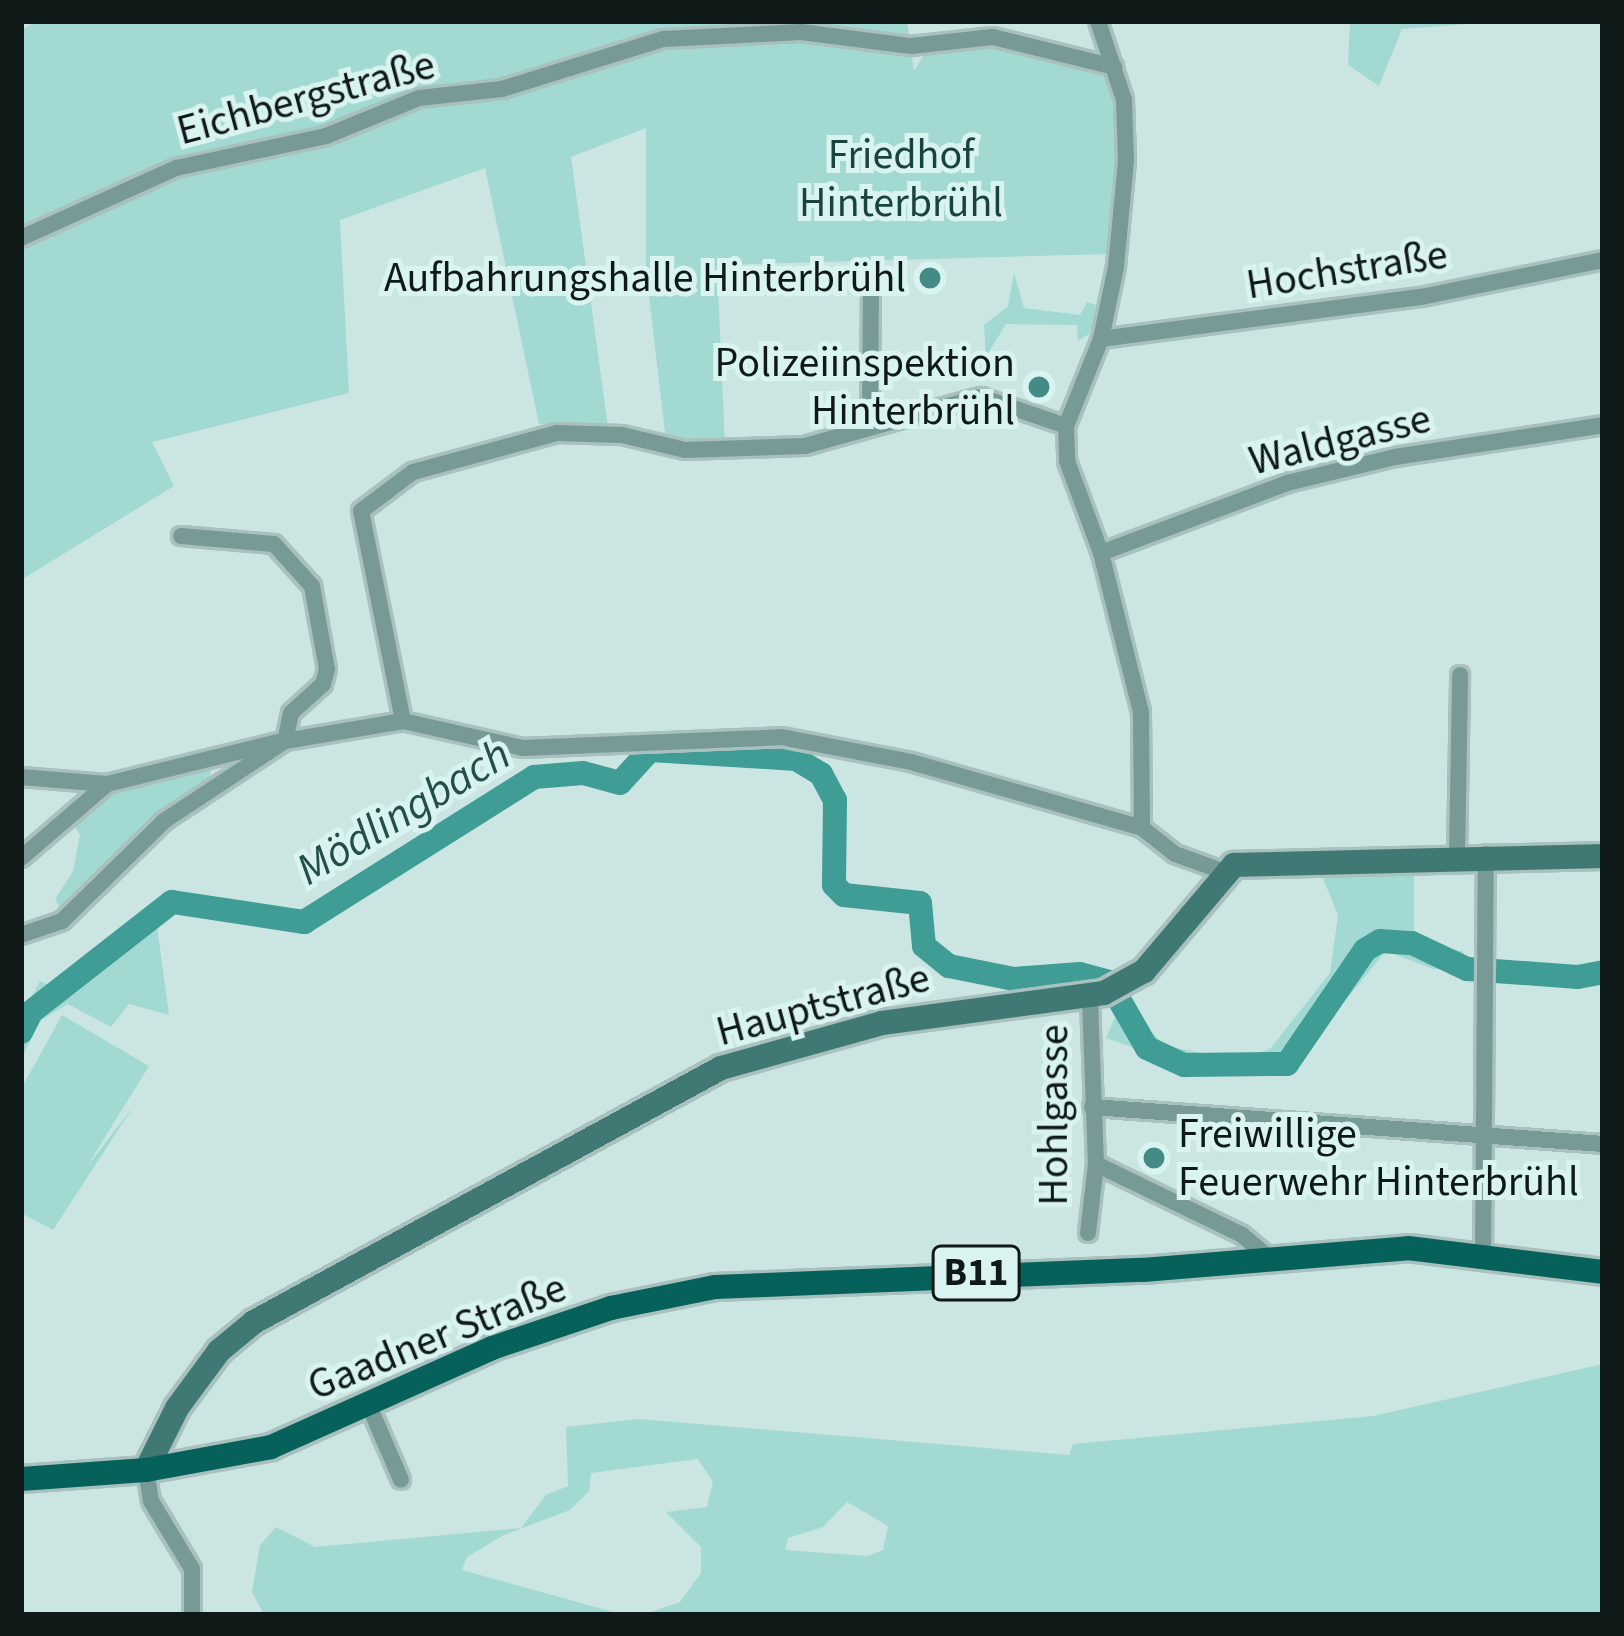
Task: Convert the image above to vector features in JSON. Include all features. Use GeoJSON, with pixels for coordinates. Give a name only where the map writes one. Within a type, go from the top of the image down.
{"type":"FeatureCollection","features":[{"type":"Feature","properties":{"kind":"main road"},"geometry":{"type":"LineString","coordinates":[[1104,992],[1144,970],[1222,871],[1255,862],[1486,854],[1603,856]]}},
{"type":"Feature","properties":{"kind":"main road","name":"Hauptstraße"},"geometry":{"type":"LineString","coordinates":[[146,1470],[177,1408],[219,1351],[254,1322],[722,1068],[882,1023],[1104,992]]}},
{"type":"Feature","properties":{"kind":"main road","name":"Gaadner Straße"},"geometry":{"type":"LineString","coordinates":[[21,1479],[146,1470],[271,1447],[370,1408],[492,1348],[674,1292],[1408,1249],[1603,1272]]}},
{"type":"Feature","properties":{"kind":"street"},"geometry":{"type":"LineString","coordinates":[[1098,21],[1114,67],[1126,160],[1101,339],[1066,427],[1073,488],[1101,553],[1141,712],[1142,828]]}},
{"type":"Feature","properties":{"kind":"street","name":"Eichbergstraße"},"geometry":{"type":"LineString","coordinates":[[21,238],[176,168],[326,136],[419,98],[502,89],[664,39],[801,32],[911,46],[993,37],[1114,67]]}},
{"type":"Feature","properties":{"kind":"street","name":"Hochstraße"},"geometry":{"type":"LineString","coordinates":[[1101,339],[1421,297],[1603,260]]}},
{"type":"Feature","properties":{"kind":"street"},"geometry":{"type":"LineString","coordinates":[[870,425],[871,269]]}},
{"type":"Feature","properties":{"kind":"street"},"geometry":{"type":"LineString","coordinates":[[403,721],[361,511],[413,472],[557,433],[749,452],[805,446],[981,398],[1066,427]]}},
{"type":"Feature","properties":{"kind":"street","name":"Waldgasse"},"geometry":{"type":"LineString","coordinates":[[1101,553],[1287,483],[1395,457],[1603,425]]}},
{"type":"Feature","properties":{"kind":"street"},"geometry":{"type":"LineString","coordinates":[[21,935],[62,921],[164,821],[285,741],[291,713],[323,684],[327,669],[312,586],[274,544],[181,536]]}},
{"type":"Feature","properties":{"kind":"street"},"geometry":{"type":"LineString","coordinates":[[1457,855],[1460,675]]}},
{"type":"Feature","properties":{"kind":"street"},"geometry":{"type":"LineString","coordinates":[[21,777],[107,784],[285,741],[403,721],[523,748],[781,737],[911,762],[1142,828],[1175,854],[1222,871]]}},
{"type":"Feature","properties":{"kind":"street"},"geometry":{"type":"LineString","coordinates":[[21,858],[107,784]]}},
{"type":"Feature","properties":{"kind":"street"},"geometry":{"type":"LineString","coordinates":[[1483,1260],[1486,854]]}},
{"type":"Feature","properties":{"kind":"street","name":"Hohlgasse"},"geometry":{"type":"LineString","coordinates":[[1088,1233],[1096,1163],[1092,1107],[1104,992]]}},
{"type":"Feature","properties":{"kind":"street"},"geometry":{"type":"LineString","coordinates":[[1092,1107],[1485,1140],[1603,1144]]}},
{"type":"Feature","properties":{"kind":"street"},"geometry":{"type":"LineString","coordinates":[[1096,1163],[1241,1235],[1272,1260]]}},
{"type":"Feature","properties":{"kind":"street"},"geometry":{"type":"LineString","coordinates":[[370,1408],[399,1474]]}},
{"type":"Feature","properties":{"kind":"street"},"geometry":{"type":"LineString","coordinates":[[146,1470],[151,1501],[192,1569],[192,1615]]}},
{"type":"Feature","properties":{"kind":"green space","name":"Friedhof Hinterbrühl"},"geometry":{"type":"Polygon","coordinates":[[[38,21],[907,21],[914,71],[932,42],[993,37],[1109,77],[1117,134],[1109,254],[717,265],[725,446],[679,443],[665,433],[646,270],[646,128],[571,157],[608,427],[539,424],[485,168],[340,220],[349,393],[152,442],[174,486],[21,580],[21,30],[38,21]]]}},
{"type":"Feature","properties":{"kind":"green space"},"geometry":{"type":"Polygon","coordinates":[[[1350,21],[1507,21],[1402,29],[1379,86],[1348,65],[1350,21]]]}},
{"type":"Feature","properties":{"kind":"green space"},"geometry":{"type":"Polygon","coordinates":[[[1014,273],[1024,308],[1080,315],[1087,302],[1101,307],[1089,334],[1078,341],[1077,325],[1006,324],[986,357],[984,325],[1008,306],[1014,273]]]}},
{"type":"Feature","properties":{"kind":"green space"},"geometry":{"type":"Polygon","coordinates":[[[213,761],[209,780],[152,817],[61,910],[55,899],[73,871],[80,835],[73,824],[104,793],[213,761]]]}},
{"type":"Feature","properties":{"kind":"green space"},"geometry":{"type":"Polygon","coordinates":[[[1414,865],[1414,938],[1464,952],[1450,969],[1433,969],[1386,951],[1290,1068],[1165,1059],[1106,1038],[1122,1001],[1165,1046],[1239,1060],[1270,1049],[1330,973],[1338,915],[1320,871],[1414,865]]]}},
{"type":"Feature","properties":{"kind":"green space"},"geometry":{"type":"Polygon","coordinates":[[[157,926],[169,1015],[129,1004],[111,1027],[68,1004],[41,1020],[21,1059],[21,1017],[40,981],[66,994],[157,926]]]}},
{"type":"Feature","properties":{"kind":"green space"},"geometry":{"type":"Polygon","coordinates":[[[62,1015],[149,1066],[86,1168],[135,1104],[53,1230],[21,1213],[21,1089],[62,1015]]]}},
{"type":"Feature","properties":{"kind":"green space"},"geometry":{"type":"Polygon","coordinates":[[[1603,1364],[1603,1615],[642,1615],[680,1602],[701,1573],[701,1547],[666,1512],[707,1507],[713,1482],[698,1459],[591,1473],[589,1491],[570,1510],[504,1535],[467,1557],[462,1570],[624,1615],[264,1615],[252,1592],[260,1545],[276,1527],[315,1547],[521,1528],[546,1495],[568,1486],[566,1427],[638,1419],[1069,1455],[1073,1444],[1373,1416],[1603,1364]],[[847,1502],[823,1527],[788,1538],[785,1550],[868,1556],[883,1550],[888,1526],[847,1502]]]}},
{"type":"Feature","properties":{"kind":"waterway","name":"Mödlingbach"},"geometry":{"type":"LineString","coordinates":[[21,1032],[31,1012],[172,902],[304,922],[534,777],[583,773],[620,783],[650,750],[796,759],[821,774],[835,800],[834,885],[844,895],[920,903],[924,946],[949,966],[1014,979],[1080,974],[1109,982],[1147,1048],[1184,1065],[1287,1064],[1365,950],[1380,941],[1412,943],[1467,969],[1578,977],[1603,972]]}},
{"type":"Feature","properties":{"kind":"place","name":"Aufbahrungshalle Hinterbrühl"},"geometry":{"type":"Point","coordinates":[930,278]}},
{"type":"Feature","properties":{"kind":"place","name":"Polizeiinspektion Hinterbrühl"},"geometry":{"type":"Point","coordinates":[1039,387]}},
{"type":"Feature","properties":{"kind":"place","name":"Freiwillige Feuerwehr Hinterbrühl"},"geometry":{"type":"Point","coordinates":[1154,1158]}}]}
